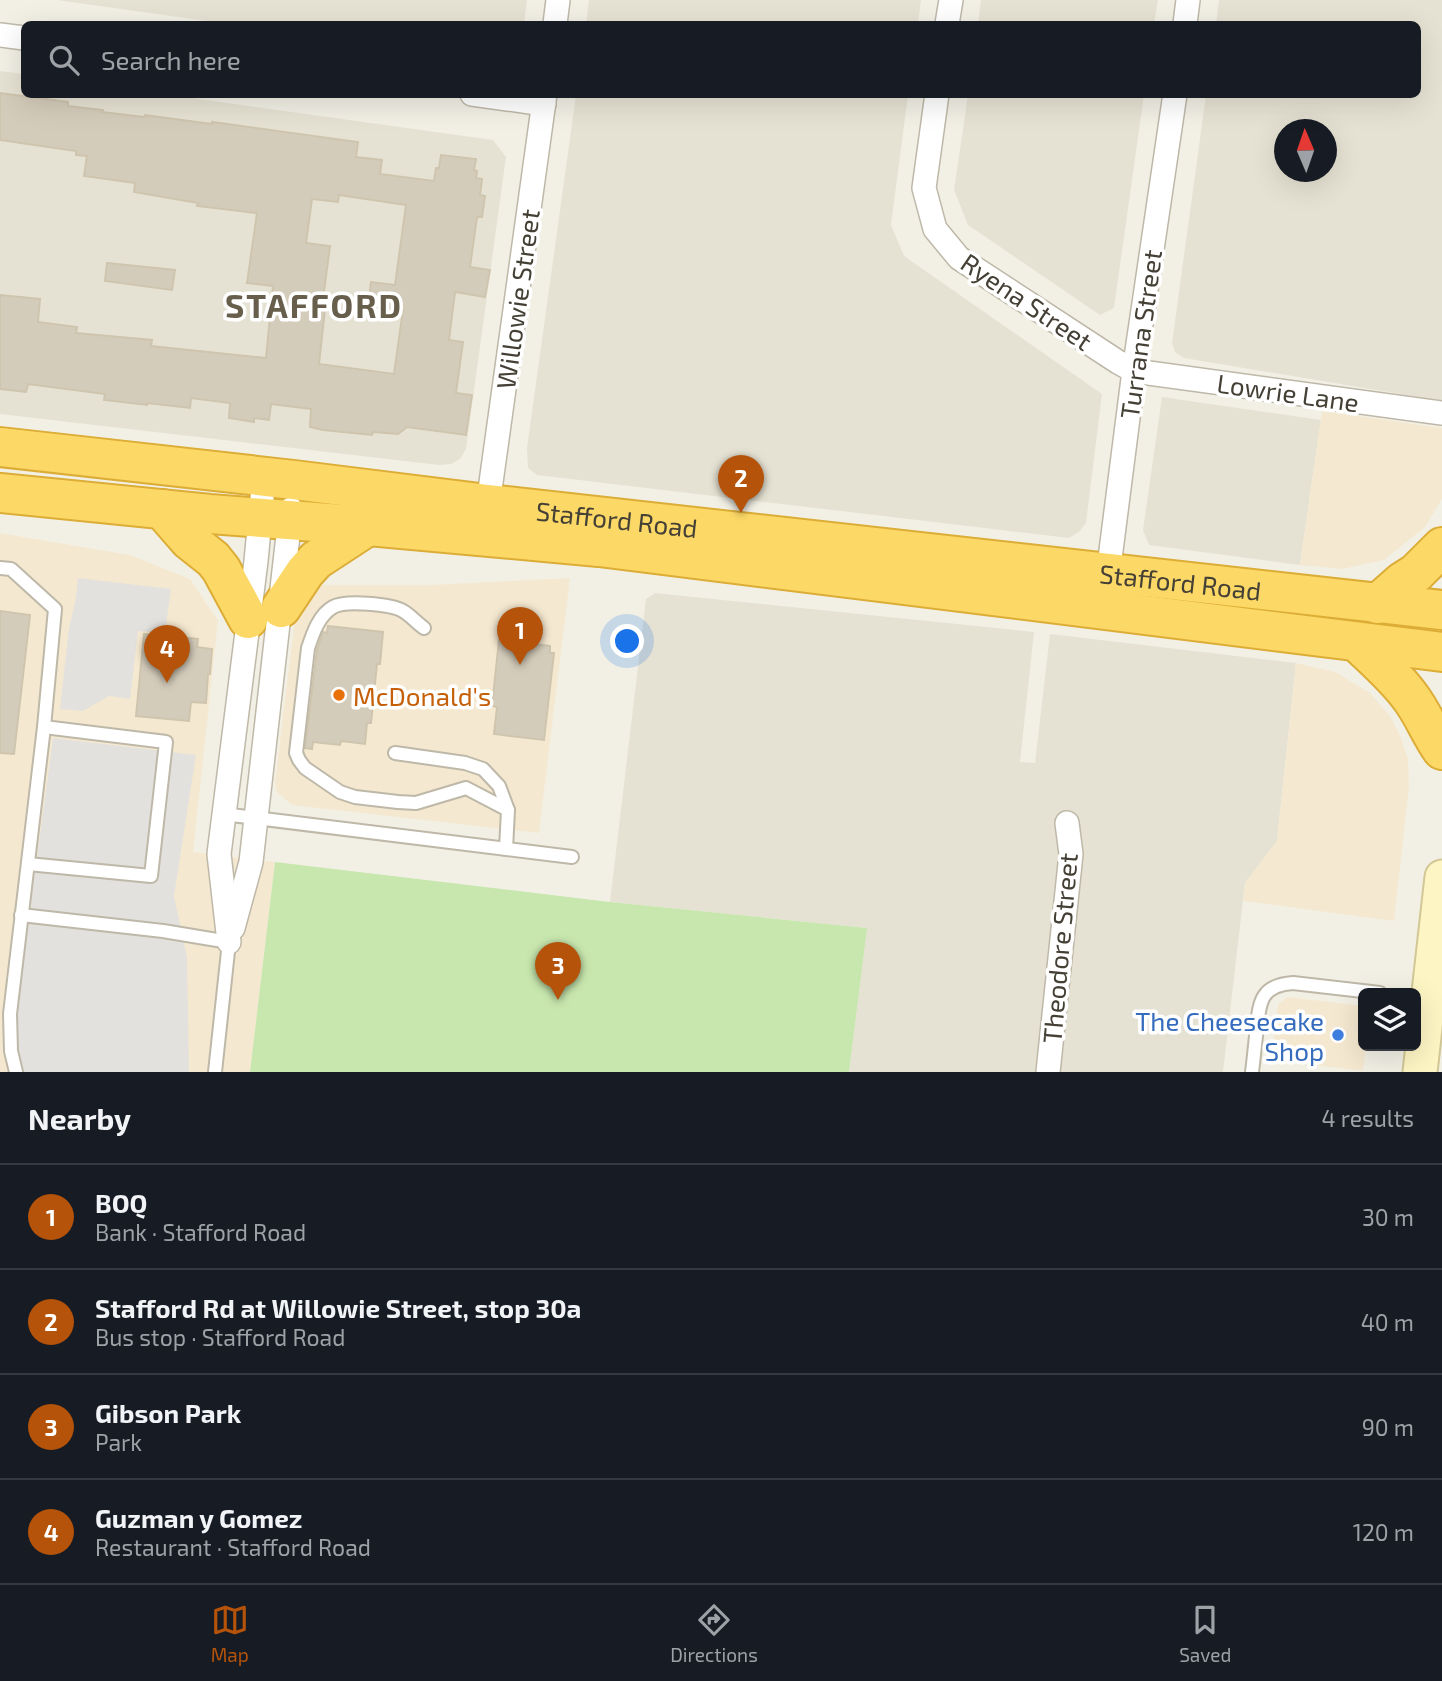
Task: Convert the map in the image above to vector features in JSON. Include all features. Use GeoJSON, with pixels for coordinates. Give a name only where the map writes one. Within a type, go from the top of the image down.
{"type":"FeatureCollection","features":[{"type":"Feature","properties":{"kind":"highway","name":"Stafford Road"},"geometry":{"type":"LineString","coordinates":[[0,447],[1442,610]]}},
{"type":"Feature","properties":{"kind":"highway","name":"Stafford Road"},"geometry":{"type":"LineString","coordinates":[[0,493],[599,547],[1442,652]]}},
{"type":"Feature","properties":{"kind":"highway"},"geometry":{"type":"LineString","coordinates":[[162,509],[189,540],[213,559],[265,613],[316,560],[368,526]]}},
{"type":"Feature","properties":{"kind":"highway"},"geometry":{"type":"LineString","coordinates":[[1377,604],[1416,573],[1442,547]]}},
{"type":"Feature","properties":{"kind":"highway"},"geometry":{"type":"LineString","coordinates":[[1357,642],[1402,685],[1442,750]]}},
{"type":"Feature","properties":{"kind":"main road"},"geometry":{"type":"LineString","coordinates":[[1420,1072],[1422,998],[1442,877]]}},
{"type":"Feature","properties":{"kind":"street"},"geometry":{"type":"LineString","coordinates":[[555,21],[558,0]]}},
{"type":"Feature","properties":{"kind":"street"},"geometry":{"type":"LineString","coordinates":[[948,21],[951,0]]}},
{"type":"Feature","properties":{"kind":"street"},"geometry":{"type":"LineString","coordinates":[[1185,21],[1188,0]]}},
{"type":"Feature","properties":{"kind":"street"},"geometry":{"type":"LineString","coordinates":[[0,35],[21,38]]}},
{"type":"Feature","properties":{"kind":"street","name":"Ryena Street"},"geometry":{"type":"LineString","coordinates":[[936,98],[924,188],[935,229],[960,258],[1134,371]]}},
{"type":"Feature","properties":{"kind":"street","name":"Turrana Street"},"geometry":{"type":"LineString","coordinates":[[1108,574],[1134,371],[1174,98]]}},
{"type":"Feature","properties":{"kind":"street","name":"Willowie Street"},"geometry":{"type":"LineString","coordinates":[[488,504],[544,99]]}},
{"type":"Feature","properties":{"kind":"street","name":"Lowrie Lane"},"geometry":{"type":"LineString","coordinates":[[1134,371],[1442,413]]}},
{"type":"Feature","properties":{"kind":"street"},"geometry":{"type":"LineString","coordinates":[[229,942],[251,862],[257,818],[265,613],[279,478]]}},
{"type":"Feature","properties":{"kind":"street"},"geometry":{"type":"LineString","coordinates":[[229,942],[219,854],[223,814],[265,613],[275,519]]}},
{"type":"Feature","properties":{"kind":"street","name":"Theodore Street"},"geometry":{"type":"LineString","coordinates":[[1048,1072],[1070,854],[1067,823]]}},
{"type":"Feature","properties":{"kind":"lane"},"geometry":{"type":"LineString","coordinates":[[0,568],[11,569],[55,609],[10,1014],[11,1051],[16,1072]]}},
{"type":"Feature","properties":{"kind":"lane"},"geometry":{"type":"LineString","coordinates":[[424,628],[402,610],[393,607],[350,603],[335,606],[326,613],[320,620],[308,648],[296,753],[299,760],[305,768],[340,792],[355,797],[416,803],[466,788],[508,810]]}},
{"type":"Feature","properties":{"kind":"lane"},"geometry":{"type":"LineString","coordinates":[[28,864],[151,876],[166,742],[44,727]]}},
{"type":"Feature","properties":{"kind":"lane"},"geometry":{"type":"LineString","coordinates":[[395,753],[465,763],[483,769],[499,786],[508,810],[506,849]]}},
{"type":"Feature","properties":{"kind":"lane"},"geometry":{"type":"LineString","coordinates":[[223,814],[572,857]]}},
{"type":"Feature","properties":{"kind":"lane"},"geometry":{"type":"LineString","coordinates":[[21,915],[163,931],[229,942],[215,1072]]}},
{"type":"Feature","properties":{"kind":"lane"},"geometry":{"type":"LineString","coordinates":[[1252,1072],[1259,1008],[1265,993],[1273,987],[1293,983],[1358,990]]}},
{"type":"Feature","properties":{"kind":"shaded area"},"geometry":{"type":"Polygon","coordinates":[[[57,0],[527,0],[524,21],[207,21],[57,0]]]}},
{"type":"Feature","properties":{"kind":"shaded area"},"geometry":{"type":"Polygon","coordinates":[[[589,0],[921,0],[918,21],[586,21],[589,0]]]}},
{"type":"Feature","properties":{"kind":"shaded area"},"geometry":{"type":"Polygon","coordinates":[[[981,0],[1158,0],[1154,21],[978,21],[981,0]]]}},
{"type":"Feature","properties":{"kind":"shaded area"},"geometry":{"type":"Polygon","coordinates":[[[1219,0],[1442,0],[1442,401],[1184,358],[1175,352],[1172,343],[1206,98],[1421,98],[1421,21],[1216,21],[1219,0]]]}},
{"type":"Feature","properties":{"kind":"shaded area"},"geometry":{"type":"Polygon","coordinates":[[[0,71],[21,74],[21,98],[192,98],[493,140],[506,157],[466,449],[460,459],[451,464],[439,465],[0,414],[0,71]]]}},
{"type":"Feature","properties":{"kind":"shaded area"},"geometry":{"type":"Polygon","coordinates":[[[576,98],[908,98],[891,225],[904,256],[1102,394],[1086,523],[1079,532],[1069,538],[537,475],[528,468],[527,448],[576,98]]]}},
{"type":"Feature","properties":{"kind":"shaded area"},"geometry":{"type":"Polygon","coordinates":[[[968,98],[1144,98],[1114,308],[1100,315],[968,225],[954,190],[968,98]]]}},
{"type":"Feature","properties":{"kind":"shaded area"},"geometry":{"type":"Polygon","coordinates":[[[1162,397],[1321,420],[1300,565],[1149,545],[1143,530],[1162,397]]]}},
{"type":"Feature","properties":{"kind":"shaded area"},"geometry":{"type":"Polygon","coordinates":[[[1322,411],[1442,428],[1442,499],[1425,527],[1384,560],[1342,569],[1300,565],[1322,411]]]}},
{"type":"Feature","properties":{"kind":"shaded area"},"geometry":{"type":"Polygon","coordinates":[[[0,533],[130,555],[190,579],[218,621],[193,852],[275,862],[250,1072],[0,1072],[0,533]]]}},
{"type":"Feature","properties":{"kind":"shaded area"},"geometry":{"type":"Polygon","coordinates":[[[78,578],[171,589],[165,633],[138,631],[130,699],[109,696],[83,711],[60,709],[69,628],[78,578]]]}},
{"type":"Feature","properties":{"kind":"shaded area"},"geometry":{"type":"Polygon","coordinates":[[[570,578],[539,833],[292,805],[277,792],[275,783],[294,626],[304,600],[314,585],[431,585],[570,578]]]}},
{"type":"Feature","properties":{"kind":"shaded area"},"geometry":{"type":"Polygon","coordinates":[[[655,593],[1034,632],[1020,762],[1035,763],[1050,634],[1296,663],[1277,841],[1245,883],[1223,1072],[849,1072],[866,928],[610,902],[646,599],[655,593]]]}},
{"type":"Feature","properties":{"kind":"shaded area"},"geometry":{"type":"Polygon","coordinates":[[[1296,663],[1335,672],[1370,693],[1390,716],[1400,735],[1408,759],[1409,787],[1394,921],[1243,901],[1245,883],[1277,841],[1296,663]]]}},
{"type":"Feature","properties":{"kind":"shaded area"},"geometry":{"type":"Polygon","coordinates":[[[53,738],[196,755],[174,896],[187,957],[189,1072],[14,1072],[11,1051],[53,738]]]}},
{"type":"Feature","properties":{"kind":"shaded area"},"geometry":{"type":"Polygon","coordinates":[[[1288,997],[1358,1005],[1358,1051],[1365,1051],[1363,1071],[1279,1061],[1272,1052],[1278,1004],[1288,997]]]}},
{"type":"Feature","properties":{"kind":"green space"},"geometry":{"type":"Polygon","coordinates":[[[275,862],[610,902],[867,928],[849,1072],[250,1072],[275,862]]]}},
{"type":"Feature","properties":{"kind":"building"},"geometry":{"type":"Polygon","coordinates":[[[0,93],[21,96],[21,98],[68,102],[68,106],[103,110],[102,112],[212,122],[358,142],[356,157],[382,160],[380,174],[434,181],[441,155],[476,159],[476,178],[482,179],[480,195],[485,196],[482,217],[477,217],[470,267],[490,270],[485,297],[455,292],[449,340],[463,342],[456,393],[472,395],[466,435],[407,427],[398,434],[373,432],[372,435],[323,430],[310,427],[311,409],[271,404],[269,420],[254,418],[254,422],[229,418],[230,403],[191,398],[190,408],[104,400],[105,394],[28,384],[26,392],[0,389],[0,295],[40,299],[38,322],[77,327],[76,333],[152,340],[151,346],[266,358],[273,286],[247,283],[257,213],[197,206],[198,203],[134,192],[135,183],[84,176],[87,156],[76,155],[76,151],[0,140],[0,93]],[[339,195],[338,202],[312,199],[306,243],[330,246],[319,364],[394,374],[403,310],[368,306],[371,282],[395,285],[406,205],[339,195]]]}},
{"type":"Feature","properties":{"kind":"building"},"geometry":{"type":"Polygon","coordinates":[[[107,263],[175,270],[172,290],[105,281],[107,263]]]}},
{"type":"Feature","properties":{"kind":"building"},"geometry":{"type":"Polygon","coordinates":[[[0,611],[30,615],[14,754],[0,753],[0,611]]]}},
{"type":"Feature","properties":{"kind":"building","name":"McDonald's"},"geometry":{"type":"Polygon","coordinates":[[[328,626],[383,632],[371,723],[367,723],[365,744],[313,742],[312,749],[305,748],[317,650],[328,626]]]}},
{"type":"Feature","properties":{"kind":"building"},"geometry":{"type":"Polygon","coordinates":[[[144,634],[198,639],[197,647],[212,649],[206,703],[191,702],[189,721],[136,716],[144,634]]]}},
{"type":"Feature","properties":{"kind":"building"},"geometry":{"type":"Polygon","coordinates":[[[499,640],[550,646],[550,653],[554,653],[544,740],[494,734],[497,707],[492,706],[499,640]]]}},
{"type":"Feature","properties":{"kind":"place","name":"Stafford Rd at Willowie Street, stop 30a"},"geometry":{"type":"Point","coordinates":[741,513]}},
{"type":"Feature","properties":{"kind":"place","name":"BOQ"},"geometry":{"type":"Point","coordinates":[520,665]}},
{"type":"Feature","properties":{"kind":"place","name":"Guzman y Gomez"},"geometry":{"type":"Point","coordinates":[167,683]}},
{"type":"Feature","properties":{"kind":"place","name":"McDonald's"},"geometry":{"type":"Point","coordinates":[339,695]}},
{"type":"Feature","properties":{"kind":"place","name":"Gibson Park"},"geometry":{"type":"Point","coordinates":[558,1000]}},
{"type":"Feature","properties":{"kind":"place","name":"The Cheesecake Shop"},"geometry":{"type":"Point","coordinates":[1338,1035]}},
{"type":"Feature","properties":{"kind":"district","name":"STAFFORD"},"geometry":{"type":"Point","coordinates":[314,305]}}]}
